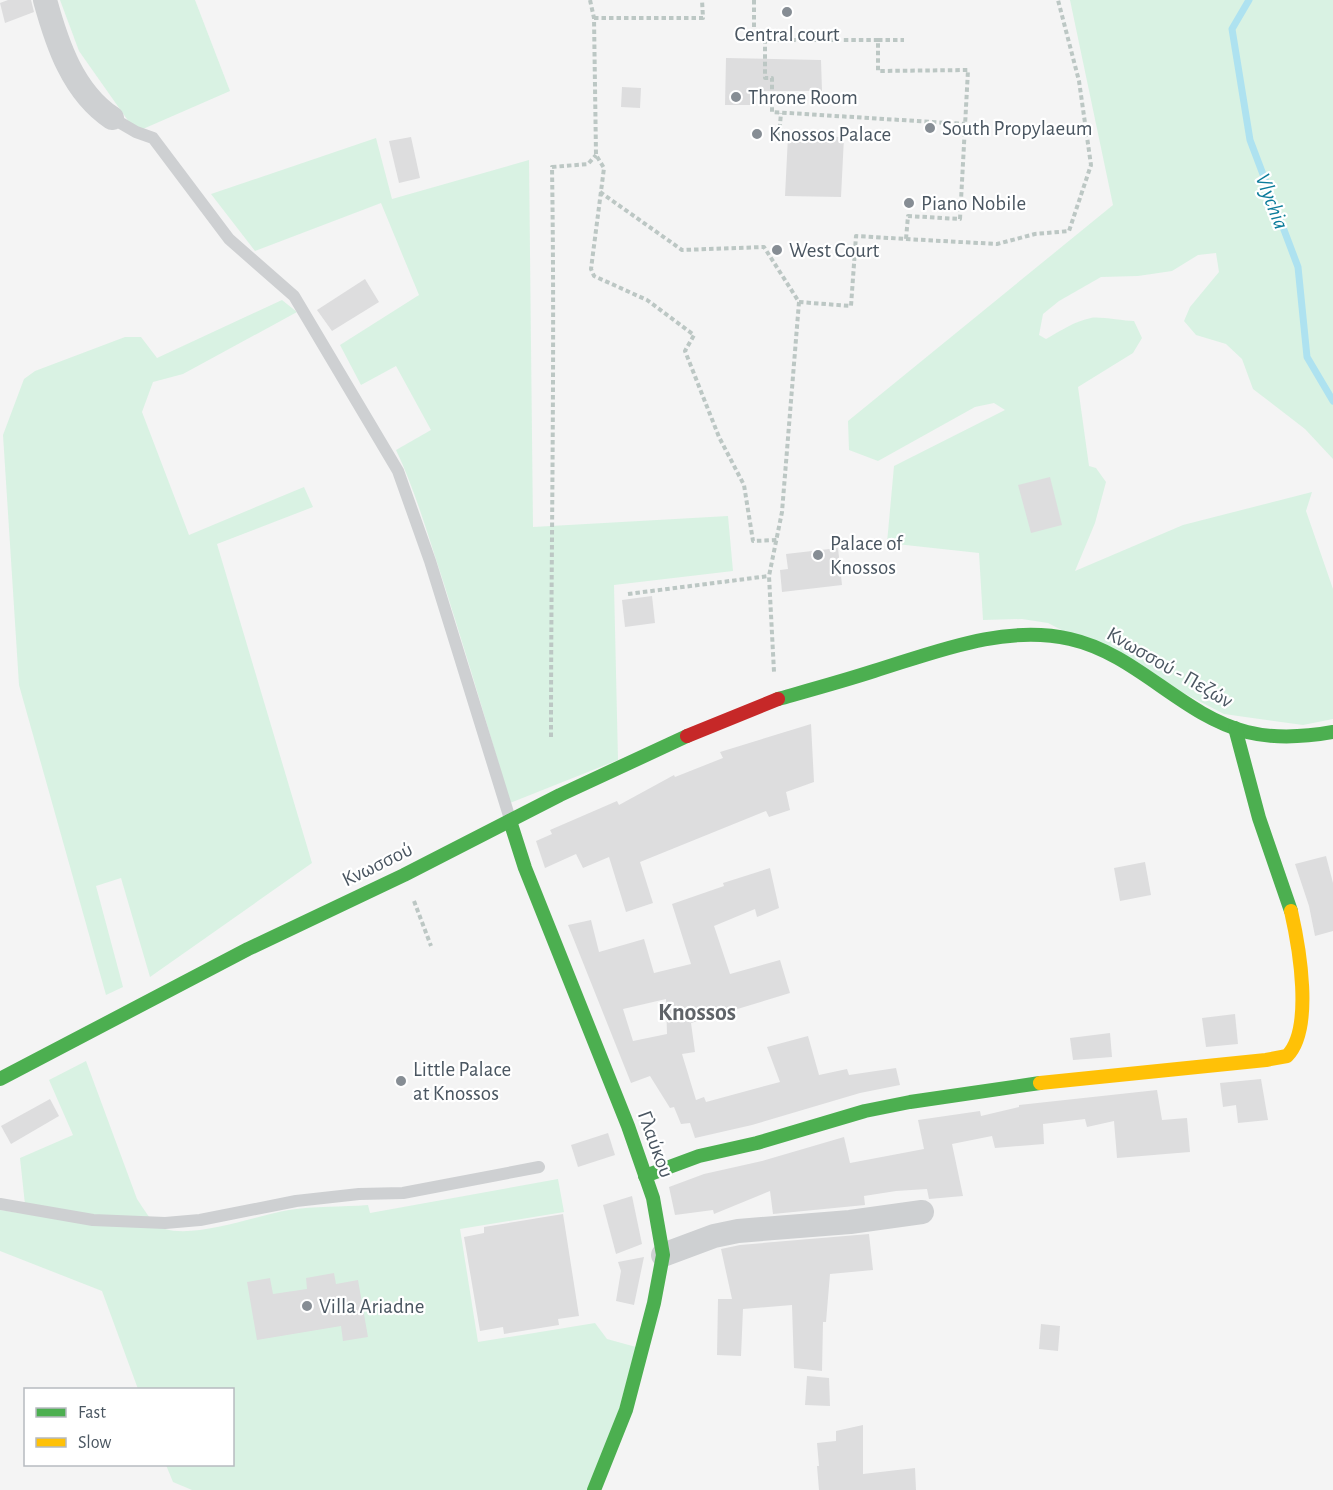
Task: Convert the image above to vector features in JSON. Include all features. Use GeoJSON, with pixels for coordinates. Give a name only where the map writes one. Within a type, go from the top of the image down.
{"type":"FeatureCollection","features":[{"type":"Feature","properties":{"kind":"street"},"geometry":{"type":"LineString","coordinates":[[45,0],[68,65],[80,86],[102,111],[112,118]]}},
{"type":"Feature","properties":{"kind":"street","name":"Κνωσσού - Πεζών"},"geometry":{"type":"LineString","coordinates":[[778,699],[987,639],[1045,636],[1071,639],[1116,655],[1204,713],[1235,728],[1279,737],[1333,732]]}},
{"type":"Feature","properties":{"kind":"street","name":"Κνωσσού"},"geometry":{"type":"LineString","coordinates":[[0,1079],[248,949],[404,875],[667,744],[778,699]]}},
{"type":"Feature","properties":{"kind":"street"},"geometry":{"type":"LineString","coordinates":[[645,1176],[699,1156],[757,1143],[865,1111],[910,1102],[1056,1081],[1266,1060],[1290,1054],[1298,1042],[1300,1030],[1302,989],[1299,951],[1291,912],[1259,819],[1235,728]]}},
{"type":"Feature","properties":{"kind":"street","name":"Γλαύκου"},"geometry":{"type":"LineString","coordinates":[[510,821],[525,868],[628,1126],[653,1198],[663,1255],[654,1303],[626,1410],[594,1490]]}},
{"type":"Feature","properties":{"kind":"street"},"geometry":{"type":"LineString","coordinates":[[663,1255],[714,1236],[738,1231],[850,1222],[922,1212]]}},
{"type":"Feature","properties":{"kind":"lane"},"geometry":{"type":"LineString","coordinates":[[112,118],[136,132],[153,138],[229,239],[294,296],[398,471],[430,561],[510,821]]}},
{"type":"Feature","properties":{"kind":"lane"},"geometry":{"type":"LineString","coordinates":[[0,1204],[93,1221],[165,1223],[200,1220],[296,1201],[403,1192],[539,1167]]}},
{"type":"Feature","properties":{"kind":"path"},"geometry":{"type":"LineString","coordinates":[[590,0],[594,18],[596,155],[604,168],[591,268],[594,276],[647,300],[694,336],[685,351],[718,437],[744,484],[753,541],[778,540]]}},
{"type":"Feature","properties":{"kind":"path"},"geometry":{"type":"LineString","coordinates":[[594,18],[703,18],[702,0]]}},
{"type":"Feature","properties":{"kind":"path"},"geometry":{"type":"LineString","coordinates":[[754,0],[754,40],[904,40]]}},
{"type":"Feature","properties":{"kind":"path"},"geometry":{"type":"LineString","coordinates":[[799,302],[851,306],[856,236],[997,244],[1035,234],[1069,231],[1091,165],[1079,81],[1058,0]]}},
{"type":"Feature","properties":{"kind":"path"},"geometry":{"type":"LineString","coordinates":[[765,40],[765,78],[772,78],[772,112],[965,124]]}},
{"type":"Feature","properties":{"kind":"path"},"geometry":{"type":"LineString","coordinates":[[878,40],[878,71],[968,70],[960,219],[908,216],[906,239]]}},
{"type":"Feature","properties":{"kind":"path"},"geometry":{"type":"LineString","coordinates":[[779,136],[781,113]]}},
{"type":"Feature","properties":{"kind":"path"},"geometry":{"type":"LineString","coordinates":[[551,737],[554,331],[552,167],[588,164],[596,155]]}},
{"type":"Feature","properties":{"kind":"path"},"geometry":{"type":"LineString","coordinates":[[600,192],[682,250],[764,247],[799,302],[782,512],[769,576],[775,685],[778,699]]}},
{"type":"Feature","properties":{"kind":"path"},"geometry":{"type":"LineString","coordinates":[[628,594],[769,576]]}},
{"type":"Feature","properties":{"kind":"path"},"geometry":{"type":"LineString","coordinates":[[404,875],[431,946]]}},
{"type":"Feature","properties":{"kind":"green space"},"geometry":{"type":"Polygon","coordinates":[[[60,0],[195,0],[230,91],[136,132],[79,51],[60,0]]]}},
{"type":"Feature","properties":{"kind":"green space"},"geometry":{"type":"Polygon","coordinates":[[[1070,0],[1333,0],[1333,459],[1305,429],[1253,389],[1242,359],[1226,344],[1196,335],[1184,321],[1190,307],[1219,272],[1216,253],[1198,255],[1172,271],[1138,276],[1101,277],[1059,301],[1043,314],[1039,335],[1046,339],[1079,321],[1099,318],[1134,321],[1142,338],[1133,353],[1078,387],[1089,466],[1096,468],[1106,482],[1095,523],[1075,571],[1183,525],[1312,492],[1306,511],[1333,589],[1333,719],[1303,725],[1224,714],[1048,623],[1022,619],[983,620],[979,553],[887,543],[894,466],[1005,410],[994,403],[975,407],[878,461],[849,450],[848,421],[1113,205],[1070,0]]]}},
{"type":"Feature","properties":{"kind":"green space"},"geometry":{"type":"Polygon","coordinates":[[[376,138],[392,199],[529,160],[533,527],[728,516],[733,571],[614,585],[618,760],[510,803],[444,584],[416,499],[396,450],[431,430],[396,366],[361,385],[340,345],[419,295],[381,203],[255,251],[211,194],[376,138]]]}},
{"type":"Feature","properties":{"kind":"green space"},"geometry":{"type":"Polygon","coordinates":[[[282,300],[297,312],[183,374],[153,382],[142,412],[189,535],[304,487],[313,507],[217,544],[312,863],[150,977],[121,878],[96,886],[123,987],[106,995],[19,685],[3,435],[24,379],[35,371],[125,337],[141,337],[157,358],[282,300]]]}},
{"type":"Feature","properties":{"kind":"green space"},"geometry":{"type":"Polygon","coordinates":[[[86,1061],[137,1199],[153,1221],[165,1229],[193,1231],[209,1229],[289,1210],[308,1208],[368,1205],[370,1213],[558,1179],[564,1212],[460,1229],[478,1342],[595,1323],[607,1339],[636,1347],[597,1490],[192,1490],[173,1482],[166,1466],[234,1466],[234,1388],[138,1388],[102,1291],[0,1251],[0,1210],[26,1214],[20,1158],[73,1135],[49,1080],[86,1061]]]}},
{"type":"Feature","properties":{"kind":"building"},"geometry":{"type":"Polygon","coordinates":[[[8,0],[31,0],[34,12],[5,23],[0,3],[8,0]]]}},
{"type":"Feature","properties":{"kind":"building"},"geometry":{"type":"Polygon","coordinates":[[[726,58],[821,60],[822,91],[755,91],[755,105],[725,105],[726,58]]]}},
{"type":"Feature","properties":{"kind":"building"},"geometry":{"type":"Polygon","coordinates":[[[622,87],[641,88],[640,108],[621,107],[622,87]]]}},
{"type":"Feature","properties":{"kind":"building"},"geometry":{"type":"Polygon","coordinates":[[[788,136],[844,137],[841,197],[785,196],[788,136]]]}},
{"type":"Feature","properties":{"kind":"building"},"geometry":{"type":"Polygon","coordinates":[[[411,137],[420,178],[399,183],[389,141],[411,137]]]}},
{"type":"Feature","properties":{"kind":"building"},"geometry":{"type":"Polygon","coordinates":[[[365,279],[379,302],[332,331],[317,310],[365,279]]]}},
{"type":"Feature","properties":{"kind":"building"},"geometry":{"type":"Polygon","coordinates":[[[1050,477],[1062,525],[1031,533],[1018,485],[1050,477]]]}},
{"type":"Feature","properties":{"kind":"building"},"geometry":{"type":"Polygon","coordinates":[[[838,548],[842,585],[782,592],[780,570],[788,569],[786,554],[838,548]]]}},
{"type":"Feature","properties":{"kind":"building"},"geometry":{"type":"Polygon","coordinates":[[[652,596],[655,623],[625,627],[622,600],[652,596]]]}},
{"type":"Feature","properties":{"kind":"building"},"geometry":{"type":"Polygon","coordinates":[[[811,724],[814,782],[786,792],[790,810],[769,817],[766,811],[640,862],[653,903],[626,912],[609,857],[583,868],[576,854],[545,868],[536,841],[552,834],[550,830],[617,801],[619,805],[674,775],[675,777],[723,758],[720,752],[811,724]]]}},
{"type":"Feature","properties":{"kind":"building"},"geometry":{"type":"Polygon","coordinates":[[[1326,856],[1333,883],[1333,931],[1315,936],[1309,906],[1295,864],[1326,856]]]}},
{"type":"Feature","properties":{"kind":"building"},"geometry":{"type":"Polygon","coordinates":[[[1145,862],[1151,895],[1120,901],[1114,868],[1145,862]]]}},
{"type":"Feature","properties":{"kind":"building"},"geometry":{"type":"Polygon","coordinates":[[[770,868],[779,908],[757,917],[755,909],[714,926],[730,974],[780,960],[790,993],[691,1023],[695,1052],[682,1054],[696,1100],[704,1097],[706,1102],[780,1082],[767,1047],[808,1036],[819,1075],[847,1069],[849,1075],[896,1068],[900,1085],[860,1093],[752,1125],[695,1138],[690,1123],[681,1124],[674,1107],[670,1108],[650,1076],[631,1083],[568,925],[591,920],[599,952],[644,939],[654,973],[691,964],[672,904],[724,886],[723,883],[770,868]],[[666,999],[623,1009],[633,1041],[667,1034],[666,999]]]}},
{"type":"Feature","properties":{"kind":"building"},"geometry":{"type":"Polygon","coordinates":[[[1235,1014],[1238,1044],[1206,1047],[1202,1018],[1235,1014]]]}},
{"type":"Feature","properties":{"kind":"building"},"geometry":{"type":"Polygon","coordinates":[[[1110,1033],[1112,1057],[1073,1060],[1070,1038],[1110,1033]]]}},
{"type":"Feature","properties":{"kind":"building"},"geometry":{"type":"Polygon","coordinates":[[[1261,1079],[1268,1120],[1238,1123],[1236,1105],[1223,1107],[1220,1083],[1261,1079]]]}},
{"type":"Feature","properties":{"kind":"building"},"geometry":{"type":"Polygon","coordinates":[[[1157,1090],[1162,1120],[1187,1118],[1190,1152],[1117,1158],[1114,1121],[1087,1127],[1085,1119],[1043,1124],[1044,1144],[995,1148],[992,1136],[952,1144],[963,1196],[929,1199],[927,1189],[896,1191],[864,1196],[865,1205],[773,1214],[770,1191],[714,1214],[713,1210],[675,1215],[669,1187],[704,1174],[762,1161],[844,1137],[850,1163],[924,1149],[918,1120],[980,1111],[981,1116],[1019,1107],[1019,1105],[1157,1090]]]}},
{"type":"Feature","properties":{"kind":"building"},"geometry":{"type":"Polygon","coordinates":[[[50,1099],[59,1116],[11,1144],[1,1126],[50,1099]]]}},
{"type":"Feature","properties":{"kind":"building"},"geometry":{"type":"Polygon","coordinates":[[[608,1133],[615,1155],[578,1167],[571,1145],[608,1133]]]}},
{"type":"Feature","properties":{"kind":"building"},"geometry":{"type":"Polygon","coordinates":[[[632,1196],[642,1244],[616,1254],[603,1205],[632,1196]]]}},
{"type":"Feature","properties":{"kind":"building"},"geometry":{"type":"Polygon","coordinates":[[[563,1214],[579,1316],[558,1319],[559,1325],[504,1334],[503,1327],[480,1331],[464,1237],[484,1233],[484,1227],[563,1214]]]}},
{"type":"Feature","properties":{"kind":"building"},"geometry":{"type":"Polygon","coordinates":[[[869,1234],[873,1270],[830,1274],[826,1322],[823,1322],[822,1371],[794,1368],[792,1305],[743,1309],[741,1356],[717,1355],[718,1299],[732,1299],[721,1249],[740,1245],[869,1234]]]}},
{"type":"Feature","properties":{"kind":"building"},"geometry":{"type":"Polygon","coordinates":[[[644,1257],[634,1305],[616,1301],[621,1271],[618,1262],[644,1257]]]}},
{"type":"Feature","properties":{"kind":"building","name":"Villa Ariadne"},"geometry":{"type":"Polygon","coordinates":[[[334,1273],[336,1284],[358,1280],[368,1337],[343,1341],[341,1326],[257,1340],[247,1282],[270,1278],[273,1294],[307,1289],[306,1278],[334,1273]]]}},
{"type":"Feature","properties":{"kind":"building"},"geometry":{"type":"Polygon","coordinates":[[[1041,1324],[1060,1326],[1058,1351],[1039,1349],[1041,1324]]]}},
{"type":"Feature","properties":{"kind":"building"},"geometry":{"type":"Polygon","coordinates":[[[807,1376],[829,1378],[830,1406],[805,1405],[807,1376]]]}},
{"type":"Feature","properties":{"kind":"building"},"geometry":{"type":"Polygon","coordinates":[[[863,1425],[863,1474],[915,1468],[916,1490],[819,1490],[817,1443],[836,1441],[836,1431],[863,1425]]]}},
{"type":"Feature","properties":{"kind":"waterway","name":"Vlychia"},"geometry":{"type":"LineString","coordinates":[[1249,0],[1232,29],[1250,140],[1298,267],[1307,357],[1333,401]]}},
{"type":"Feature","properties":{"kind":"traffic: fast"},"geometry":{"type":"LineString","coordinates":[[778,699],[970,642],[1020,635],[1045,635],[1070,639],[1117,657],[1180,699],[1223,724],[1268,736],[1333,732]]}},
{"type":"Feature","properties":{"kind":"traffic: fast"},"geometry":{"type":"LineString","coordinates":[[1235,728],[1259,818],[1291,911]]}},
{"type":"Feature","properties":{"kind":"traffic: fast"},"geometry":{"type":"LineString","coordinates":[[0,1079],[248,949],[404,875],[560,795],[687,736]]}},
{"type":"Feature","properties":{"kind":"traffic: fast"},"geometry":{"type":"LineString","coordinates":[[510,821],[525,868],[628,1126],[653,1198],[663,1255],[654,1303],[626,1410],[594,1490]]}},
{"type":"Feature","properties":{"kind":"traffic: fast"},"geometry":{"type":"LineString","coordinates":[[645,1176],[699,1156],[757,1143],[865,1111],[1040,1083]]}},
{"type":"Feature","properties":{"kind":"traffic: slow"},"geometry":{"type":"LineString","coordinates":[[1040,1083],[1287,1056],[1295,1043],[1300,1027],[1302,1007],[1298,945],[1291,911]]}},
{"type":"Feature","properties":{"kind":"traffic: jam"},"geometry":{"type":"LineString","coordinates":[[687,736],[778,699]]}},
{"type":"Feature","properties":{"kind":"place","name":"Central court"},"geometry":{"type":"Point","coordinates":[787,12]}},
{"type":"Feature","properties":{"kind":"place","name":"Throne Room"},"geometry":{"type":"Point","coordinates":[736,97]}},
{"type":"Feature","properties":{"kind":"place","name":"South Propylaeum"},"geometry":{"type":"Point","coordinates":[930,128]}},
{"type":"Feature","properties":{"kind":"place","name":"Knossos Palace"},"geometry":{"type":"Point","coordinates":[757,134]}},
{"type":"Feature","properties":{"kind":"place","name":"Piano Nobile"},"geometry":{"type":"Point","coordinates":[909,203]}},
{"type":"Feature","properties":{"kind":"place","name":"West Court"},"geometry":{"type":"Point","coordinates":[777,250]}},
{"type":"Feature","properties":{"kind":"place","name":"Palace of Knossos"},"geometry":{"type":"Point","coordinates":[818,555]}},
{"type":"Feature","properties":{"kind":"place","name":"Little Palace at Knossos"},"geometry":{"type":"Point","coordinates":[401,1081]}},
{"type":"Feature","properties":{"kind":"place","name":"Villa Ariadne"},"geometry":{"type":"Point","coordinates":[307,1306]}},
{"type":"Feature","properties":{"kind":"district","name":"Knossos"},"geometry":{"type":"Point","coordinates":[697,1012]}}]}
